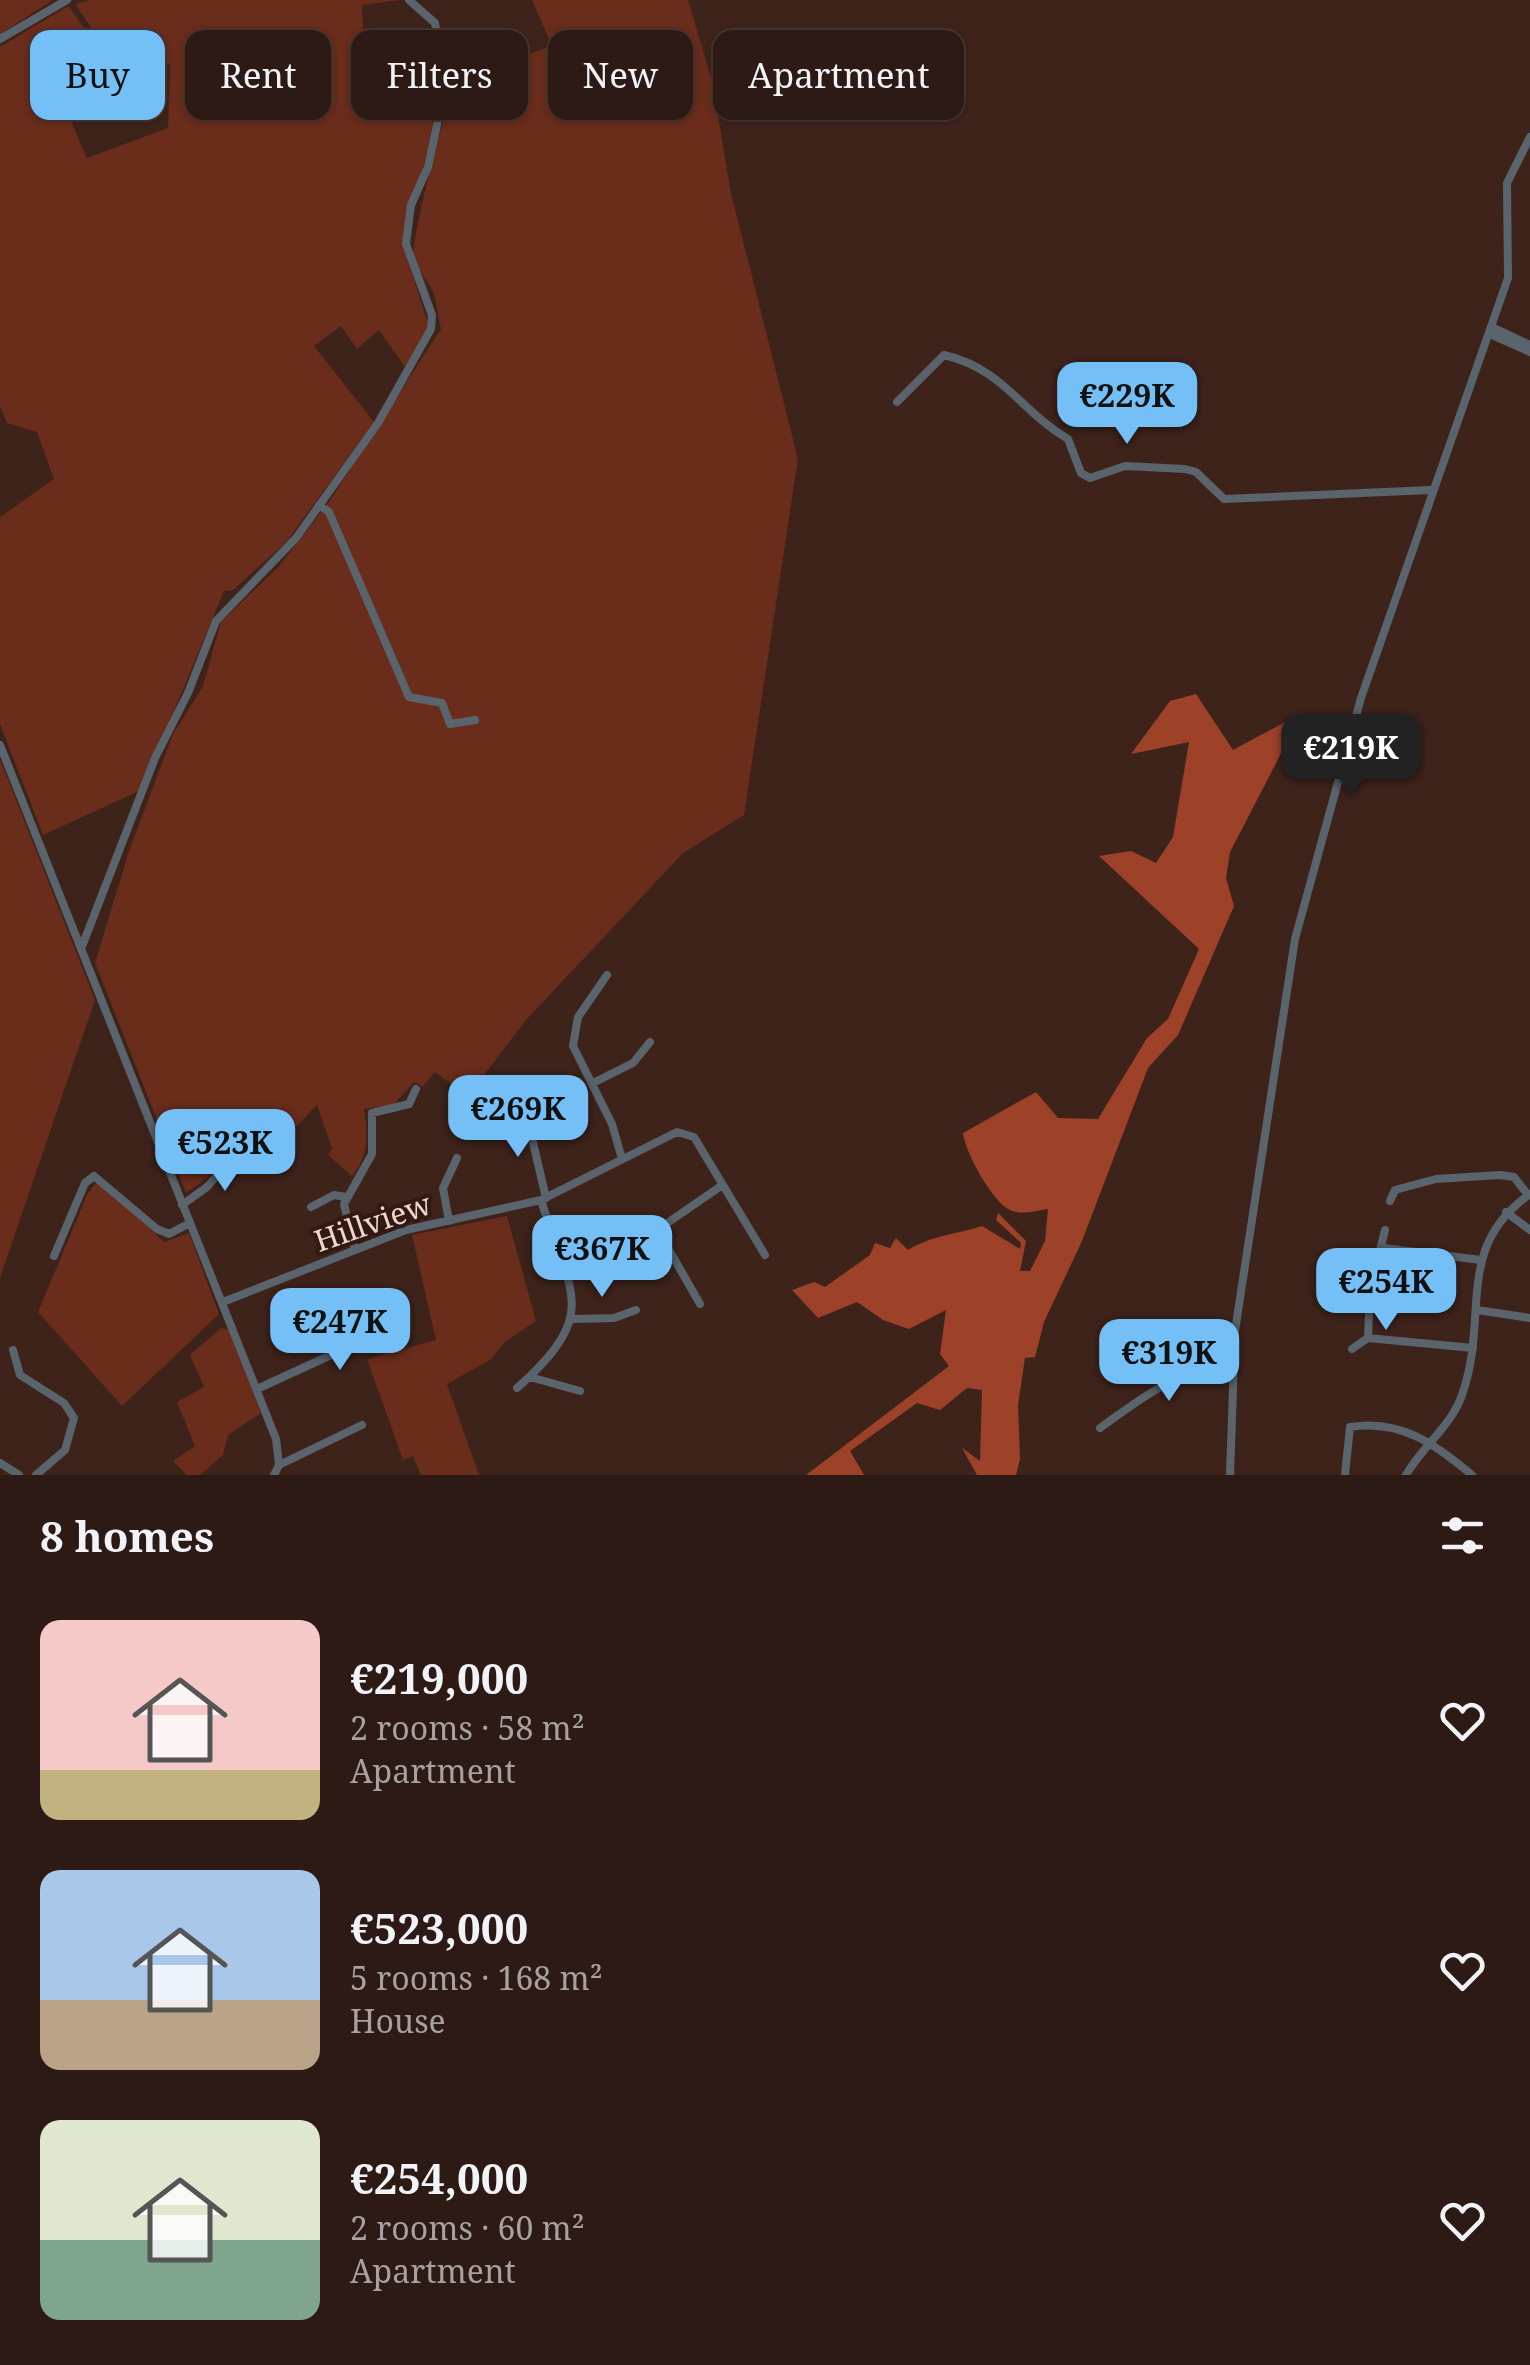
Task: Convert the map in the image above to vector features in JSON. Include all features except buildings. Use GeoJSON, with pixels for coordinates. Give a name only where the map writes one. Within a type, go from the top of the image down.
{"type":"FeatureCollection","features":[{"type":"Feature","properties":{"kind":"street"},"geometry":{"type":"LineString","coordinates":[[0,40],[67,0]]}},
{"type":"Feature","properties":{"kind":"street"},"geometry":{"type":"LineString","coordinates":[[81,950],[124,847],[155,758],[216,621],[296,538],[378,423],[430,329],[432,315],[406,244],[412,205],[428,167],[438,125],[442,63],[435,23],[409,0]]}},
{"type":"Feature","properties":{"kind":"street"},"geometry":{"type":"LineString","coordinates":[[1230,1475],[1235,1365],[1256,1172],[1296,940],[1356,717],[1431,490],[1508,278],[1507,184],[1530,137]]}},
{"type":"Feature","properties":{"kind":"street"},"geometry":{"type":"LineString","coordinates":[[1491,331],[1530,344]]}},
{"type":"Feature","properties":{"kind":"street"},"geometry":{"type":"LineString","coordinates":[[1491,331],[1530,352]]}},
{"type":"Feature","properties":{"kind":"street"},"geometry":{"type":"LineString","coordinates":[[897,402],[944,355],[968,360],[1002,382],[1044,425],[1068,439],[1081,473],[1090,478],[1125,466],[1185,469],[1196,472],[1224,500],[1431,490]]}},
{"type":"Feature","properties":{"kind":"street"},"geometry":{"type":"LineString","coordinates":[[319,505],[329,512],[409,697],[442,702],[450,724],[475,720]]}},
{"type":"Feature","properties":{"kind":"street"},"geometry":{"type":"LineString","coordinates":[[0,745],[279,1447],[279,1465],[274,1475]]}},
{"type":"Feature","properties":{"kind":"street"},"geometry":{"type":"LineString","coordinates":[[607,975],[578,1018],[572,1036],[574,1056],[594,1083],[622,1159]]}},
{"type":"Feature","properties":{"kind":"street"},"geometry":{"type":"LineString","coordinates":[[594,1083],[633,1063],[651,1041]]}},
{"type":"Feature","properties":{"kind":"street"},"geometry":{"type":"LineString","coordinates":[[355,1250],[345,1222],[346,1196],[372,1154],[372,1113],[409,1104],[416,1089]]}},
{"type":"Feature","properties":{"kind":"street"},"geometry":{"type":"LineString","coordinates":[[500,1102],[508,1094],[524,1114],[572,1296],[574,1319],[557,1350],[517,1388]]}},
{"type":"Feature","properties":{"kind":"street","name":"Hillview"},"geometry":{"type":"LineString","coordinates":[[223,1302],[406,1230],[544,1199],[670,1134],[689,1134],[720,1186]]}},
{"type":"Feature","properties":{"kind":"street"},"geometry":{"type":"LineString","coordinates":[[182,1205],[207,1187],[238,1150]]}},
{"type":"Feature","properties":{"kind":"street"},"geometry":{"type":"LineString","coordinates":[[449,1221],[444,1188],[458,1157]]}},
{"type":"Feature","properties":{"kind":"street"},"geometry":{"type":"LineString","coordinates":[[1390,1200],[1395,1190],[1411,1183],[1500,1175],[1514,1177],[1529,1194],[1506,1212],[1486,1240],[1473,1348],[1456,1414],[1429,1441],[1406,1475]]}},
{"type":"Feature","properties":{"kind":"street"},"geometry":{"type":"LineString","coordinates":[[54,1256],[85,1183],[94,1176],[157,1229],[169,1234],[190,1223]]}},
{"type":"Feature","properties":{"kind":"street"},"geometry":{"type":"LineString","coordinates":[[700,1304],[664,1241],[663,1226],[720,1186],[765,1255]]}},
{"type":"Feature","properties":{"kind":"street"},"geometry":{"type":"LineString","coordinates":[[310,1207],[334,1195],[346,1196]]}},
{"type":"Feature","properties":{"kind":"street"},"geometry":{"type":"LineString","coordinates":[[1506,1212],[1530,1230]]}},
{"type":"Feature","properties":{"kind":"street"},"geometry":{"type":"LineString","coordinates":[[1378,1262],[1385,1230]]}},
{"type":"Feature","properties":{"kind":"street"},"geometry":{"type":"LineString","coordinates":[[1384,1248],[1481,1260]]}},
{"type":"Feature","properties":{"kind":"street"},"geometry":{"type":"LineString","coordinates":[[1368,1338],[1370,1289]]}},
{"type":"Feature","properties":{"kind":"street"},"geometry":{"type":"LineString","coordinates":[[1368,1308],[1382,1309]]}},
{"type":"Feature","properties":{"kind":"street"},"geometry":{"type":"LineString","coordinates":[[574,1319],[614,1318],[636,1310]]}},
{"type":"Feature","properties":{"kind":"street"},"geometry":{"type":"LineString","coordinates":[[1477,1310],[1530,1318]]}},
{"type":"Feature","properties":{"kind":"street"},"geometry":{"type":"LineString","coordinates":[[257,1389],[368,1338],[374,1320]]}},
{"type":"Feature","properties":{"kind":"street"},"geometry":{"type":"LineString","coordinates":[[1352,1349],[1368,1338],[1473,1348]]}},
{"type":"Feature","properties":{"kind":"street"},"geometry":{"type":"LineString","coordinates":[[13,1350],[20,1375],[64,1403],[74,1418],[65,1450],[36,1475]]}},
{"type":"Feature","properties":{"kind":"street"},"geometry":{"type":"LineString","coordinates":[[1100,1428],[1184,1374],[1208,1366],[1235,1365]]}},
{"type":"Feature","properties":{"kind":"street"},"geometry":{"type":"LineString","coordinates":[[530,1377],[580,1391]]}},
{"type":"Feature","properties":{"kind":"street"},"geometry":{"type":"LineString","coordinates":[[279,1465],[362,1424]]}},
{"type":"Feature","properties":{"kind":"street"},"geometry":{"type":"LineString","coordinates":[[1345,1475],[1350,1427],[1403,1428],[1429,1441],[1472,1475]]}},
{"type":"Feature","properties":{"kind":"street"},"geometry":{"type":"LineString","coordinates":[[0,1463],[19,1475]]}},
{"type":"Feature","properties":{"kind":"shaded area"},"geometry":{"type":"Polygon","coordinates":[[[0,0],[53,0],[0,34],[0,0]]]}},
{"type":"Feature","properties":{"kind":"shaded area"},"geometry":{"type":"Polygon","coordinates":[[[90,0],[400,0],[362,5],[363,30],[351,30],[351,120],[427,120],[434,124],[404,247],[429,327],[405,367],[379,330],[357,349],[341,326],[314,346],[374,422],[287,541],[233,590],[224,591],[141,790],[43,835],[0,724],[0,517],[54,479],[37,432],[7,423],[0,406],[0,47],[68,6],[86,30],[30,30],[30,120],[70,120],[87,158],[168,128],[170,65],[165,63],[165,30],[93,30],[75,4],[90,0]]]}},
{"type":"Feature","properties":{"kind":"shaded area"},"geometry":{"type":"Polygon","coordinates":[[[532,0],[688,0],[712,81],[713,120],[719,120],[731,193],[798,459],[744,815],[683,853],[526,1020],[468,1096],[435,1072],[423,1086],[414,1082],[393,1105],[364,1109],[366,1144],[352,1176],[328,1155],[332,1148],[317,1105],[279,1144],[258,1119],[208,1177],[186,1193],[95,963],[129,851],[173,734],[203,686],[221,622],[279,566],[329,502],[441,329],[433,291],[414,258],[414,246],[444,120],[528,120],[528,54],[548,47],[548,120],[693,120],[693,30],[548,30],[548,37],[532,0]]]}},
{"type":"Feature","properties":{"kind":"shaded area"},"geometry":{"type":"Polygon","coordinates":[[[1196,694],[1233,750],[1302,713],[1230,852],[1226,878],[1234,906],[1178,1035],[1148,1068],[1082,1241],[1044,1322],[1035,1357],[1025,1358],[1018,1405],[1020,1459],[1016,1475],[977,1475],[962,1448],[980,1461],[982,1390],[967,1388],[940,1410],[917,1403],[850,1451],[864,1475],[806,1475],[949,1366],[940,1354],[946,1310],[909,1329],[883,1320],[857,1302],[818,1318],[792,1290],[814,1282],[825,1287],[870,1255],[875,1243],[890,1248],[896,1238],[908,1250],[935,1238],[982,1226],[1020,1249],[1021,1243],[996,1220],[998,1213],[1026,1241],[1020,1271],[1030,1271],[1045,1241],[1048,1209],[1017,1212],[1001,1204],[980,1174],[963,1133],[1036,1092],[1058,1118],[1098,1119],[1147,1038],[1168,1019],[1199,949],[1099,856],[1131,851],[1156,863],[1173,837],[1189,742],[1131,754],[1170,701],[1196,694]]]}},
{"type":"Feature","properties":{"kind":"shaded area"},"geometry":{"type":"Polygon","coordinates":[[[0,759],[95,1000],[0,1278],[0,759]]]}},
{"type":"Feature","properties":{"kind":"shaded area"},"geometry":{"type":"Polygon","coordinates":[[[98,1180],[164,1242],[189,1233],[219,1314],[122,1406],[38,1312],[87,1195],[98,1180]]]}},
{"type":"Feature","properties":{"kind":"shaded area"},"geometry":{"type":"Polygon","coordinates":[[[507,1216],[536,1321],[506,1341],[490,1360],[447,1384],[479,1475],[421,1475],[413,1456],[403,1460],[367,1359],[436,1340],[412,1235],[507,1216]]]}},
{"type":"Feature","properties":{"kind":"shaded area"},"geometry":{"type":"Polygon","coordinates":[[[221,1328],[228,1329],[261,1413],[228,1435],[223,1455],[200,1475],[187,1475],[173,1461],[195,1446],[177,1402],[204,1387],[190,1355],[221,1328]]]}}]}
